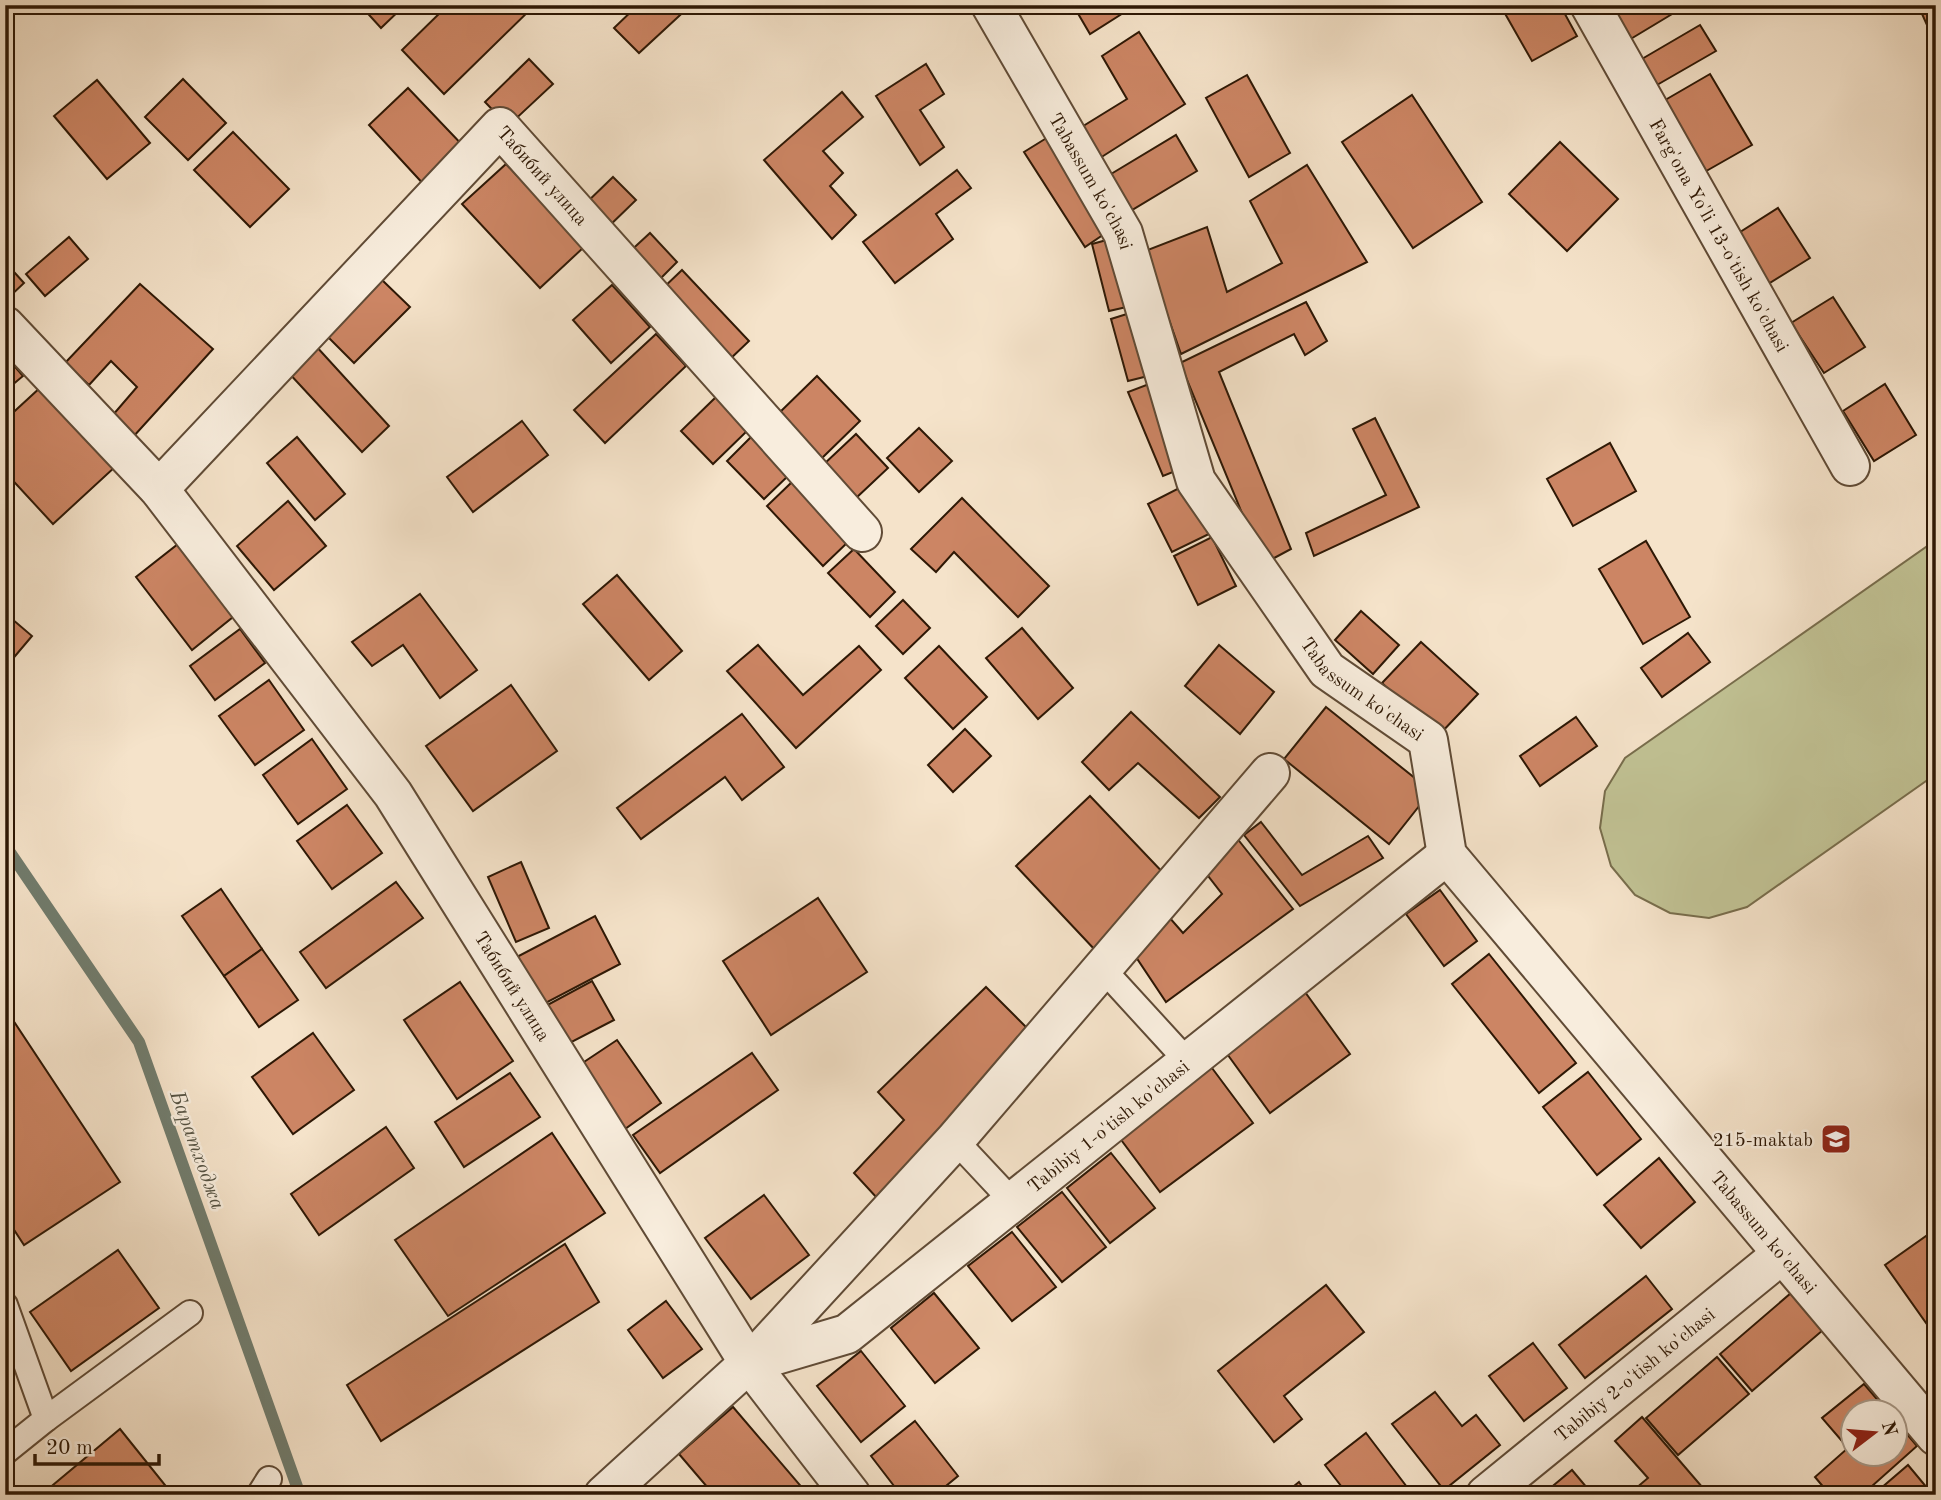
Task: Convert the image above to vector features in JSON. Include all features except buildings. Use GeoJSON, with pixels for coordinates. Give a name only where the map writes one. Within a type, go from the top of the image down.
{"type":"FeatureCollection","features":[{"type":"Feature","properties":{"kind":"street","name":"Tabassum ko'chasi"},"geometry":{"type":"LineString","coordinates":[[991,5],[1123,233],[1196,481],[1327,670],[1428,740],[1447,855],[1936,1436]]}},
{"type":"Feature","properties":{"kind":"street","name":"Farg'ona Yo'li 13-o'tish ko'chasi"},"geometry":{"type":"LineString","coordinates":[[1590,5],[1850,466]]}},
{"type":"Feature","properties":{"kind":"street","name":"Табибий улица"},"geometry":{"type":"LineString","coordinates":[[159,489],[500,127],[862,532]]}},
{"type":"Feature","properties":{"kind":"street","name":"Табибий улица"},"geometry":{"type":"LineString","coordinates":[[5,326],[159,489],[393,794],[749,1363],[851,1495]]}},
{"type":"Feature","properties":{"kind":"street","name":"Tabibiy 1-o'tish ko'chasi"},"geometry":{"type":"LineString","coordinates":[[604,1495],[749,1363],[955,1140],[1270,773]]}},
{"type":"Feature","properties":{"kind":"street","name":"Tabibiy 1-o'tish ko'chasi"},"geometry":{"type":"LineString","coordinates":[[749,1363],[847,1334],[1447,855]]}},
{"type":"Feature","properties":{"kind":"street","name":"Tabibiy 2-o'tish ko'chasi"},"geometry":{"type":"LineString","coordinates":[[1486,1495],[1783,1254]]}},
{"type":"Feature","properties":{"kind":"lane"},"geometry":{"type":"LineString","coordinates":[[1102,968],[1188,1062]]}},
{"type":"Feature","properties":{"kind":"lane"},"geometry":{"type":"LineString","coordinates":[[955,1140],[1013,1202]]}},
{"type":"Feature","properties":{"kind":"lane"},"geometry":{"type":"LineString","coordinates":[[5,1305],[46,1419]]}},
{"type":"Feature","properties":{"kind":"lane"},"geometry":{"type":"LineString","coordinates":[[5,1452],[190,1313]]}},
{"type":"Feature","properties":{"kind":"green space"},"geometry":{"type":"Polygon","coordinates":[[[1936,540],[1936,774],[1747,907],[1709,918],[1670,913],[1635,895],[1611,866],[1600,828],[1605,791],[1625,758],[1936,540]]]}},
{"type":"Feature","properties":{"kind":"waterway","name":"Баратходжа"},"geometry":{"type":"LineString","coordinates":[[5,845],[139,1042],[300,1495]]}},
{"type":"Feature","properties":{"kind":"place","name":"215-maktab"},"geometry":{"type":"Point","coordinates":[1836,1139]}}]}
